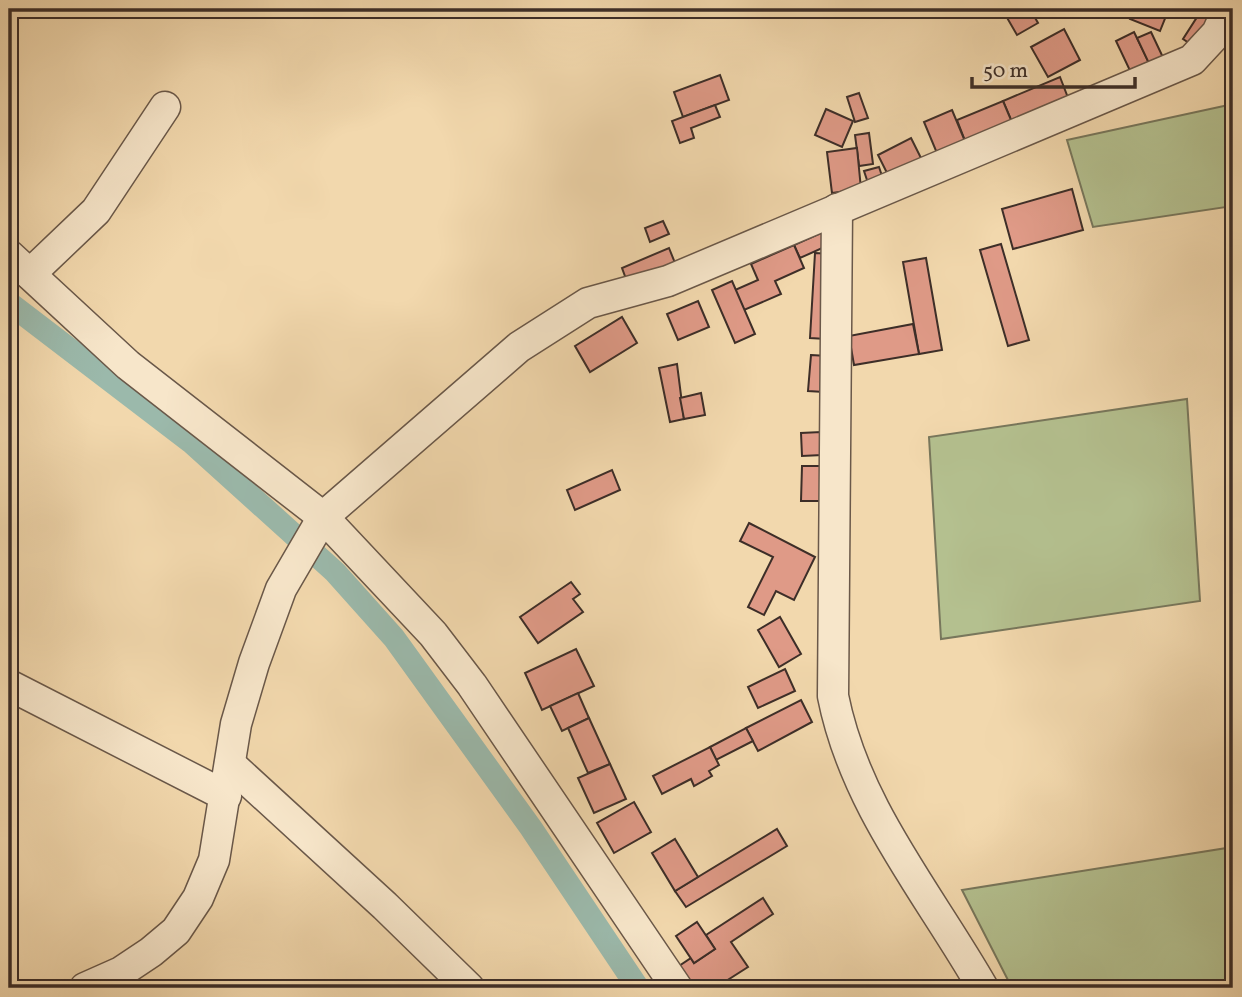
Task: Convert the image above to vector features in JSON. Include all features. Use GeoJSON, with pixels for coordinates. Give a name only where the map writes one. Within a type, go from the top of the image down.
{"type":"FeatureCollection","features":[{"type":"Feature","properties":{"kind":"street"},"geometry":{"type":"LineString","coordinates":[[85,988],[121,972],[176,931],[198,898],[214,860],[236,724],[254,663],[281,589],[319,523],[519,347],[588,303],[668,281],[1192,60],[1217,33],[1228,9]]}},
{"type":"Feature","properties":{"kind":"street"},"geometry":{"type":"LineString","coordinates":[[165,107],[96,211],[19,265],[128,365],[319,523],[433,634],[464,674],[677,988]]}},
{"type":"Feature","properties":{"kind":"street"},"geometry":{"type":"LineString","coordinates":[[837,209],[833,696],[839,730],[855,773],[890,839],[983,988]]}},
{"type":"Feature","properties":{"kind":"street"},"geometry":{"type":"LineString","coordinates":[[9,685],[226,796]]}},
{"type":"Feature","properties":{"kind":"street"},"geometry":{"type":"LineString","coordinates":[[230,764],[385,906],[469,988]]}},
{"type":"Feature","properties":{"kind":"green space"},"geometry":{"type":"Polygon","coordinates":[[[1233,104],[1233,206],[1093,227],[1067,140],[1233,104]]]}},
{"type":"Feature","properties":{"kind":"green space"},"geometry":{"type":"Polygon","coordinates":[[[1187,399],[1200,601],[941,639],[929,437],[1187,399]]]}},
{"type":"Feature","properties":{"kind":"green space"},"geometry":{"type":"Polygon","coordinates":[[[1233,847],[1233,988],[1012,988],[962,890],[1233,847]]]}},
{"type":"Feature","properties":{"kind":"building"},"geometry":{"type":"Polygon","coordinates":[[[1002,9],[1030,9],[1038,23],[1017,35],[1002,9]]]}},
{"type":"Feature","properties":{"kind":"building"},"geometry":{"type":"Polygon","coordinates":[[[1106,9],[1121,9],[1114,17],[1106,9]]]}},
{"type":"Feature","properties":{"kind":"building"},"geometry":{"type":"Polygon","coordinates":[[[1134,9],[1147,9],[1166,16],[1160,31],[1130,19],[1134,9]]]}},
{"type":"Feature","properties":{"kind":"building"},"geometry":{"type":"Polygon","coordinates":[[[1201,11],[1219,23],[1201,51],[1183,39],[1201,11]]]}},
{"type":"Feature","properties":{"kind":"building"},"geometry":{"type":"Polygon","coordinates":[[[1064,29],[1080,60],[1048,77],[1031,47],[1064,29]]]}},
{"type":"Feature","properties":{"kind":"building"},"geometry":{"type":"Polygon","coordinates":[[[1134,32],[1152,69],[1133,77],[1116,41],[1134,32]]]}},
{"type":"Feature","properties":{"kind":"building"},"geometry":{"type":"Polygon","coordinates":[[[1151,32],[1168,68],[1154,74],[1137,38],[1151,32]]]}},
{"type":"Feature","properties":{"kind":"building"},"geometry":{"type":"Polygon","coordinates":[[[720,75],[729,100],[683,117],[674,92],[720,75]]]}},
{"type":"Feature","properties":{"kind":"building"},"geometry":{"type":"Polygon","coordinates":[[[1060,77],[1070,103],[1014,127],[1003,101],[1060,77]]]}},
{"type":"Feature","properties":{"kind":"building"},"geometry":{"type":"Polygon","coordinates":[[[859,93],[868,118],[855,122],[847,97],[859,93]]]}},
{"type":"Feature","properties":{"kind":"building"},"geometry":{"type":"Polygon","coordinates":[[[1003,101],[1014,127],[967,146],[957,120],[1003,101]]]}},
{"type":"Feature","properties":{"kind":"building"},"geometry":{"type":"Polygon","coordinates":[[[715,105],[720,117],[691,128],[694,138],[680,143],[672,121],[715,105]]]}},
{"type":"Feature","properties":{"kind":"building"},"geometry":{"type":"Polygon","coordinates":[[[826,109],[853,121],[842,147],[815,135],[826,109]]]}},
{"type":"Feature","properties":{"kind":"building"},"geometry":{"type":"Polygon","coordinates":[[[952,110],[967,146],[939,158],[924,122],[952,110]]]}},
{"type":"Feature","properties":{"kind":"building"},"geometry":{"type":"Polygon","coordinates":[[[869,133],[873,164],[859,166],[855,135],[869,133]]]}},
{"type":"Feature","properties":{"kind":"building"},"geometry":{"type":"Polygon","coordinates":[[[911,138],[922,160],[889,177],[878,155],[911,138]]]}},
{"type":"Feature","properties":{"kind":"building"},"geometry":{"type":"Polygon","coordinates":[[[857,148],[861,189],[832,193],[827,152],[857,148]]]}},
{"type":"Feature","properties":{"kind":"building"},"geometry":{"type":"Polygon","coordinates":[[[879,167],[883,179],[868,183],[864,171],[879,167]]]}},
{"type":"Feature","properties":{"kind":"building"},"geometry":{"type":"Polygon","coordinates":[[[1072,189],[1083,230],[1013,249],[1002,209],[1072,189]]]}},
{"type":"Feature","properties":{"kind":"building"},"geometry":{"type":"Polygon","coordinates":[[[663,221],[669,234],[650,242],[645,228],[663,221]]]}},
{"type":"Feature","properties":{"kind":"building"},"geometry":{"type":"Polygon","coordinates":[[[823,232],[829,245],[800,258],[794,245],[823,232]]]}},
{"type":"Feature","properties":{"kind":"building"},"geometry":{"type":"Polygon","coordinates":[[[1001,244],[1029,340],[1008,346],[980,250],[1001,244]]]}},
{"type":"Feature","properties":{"kind":"building"},"geometry":{"type":"Polygon","coordinates":[[[794,245],[804,268],[775,281],[781,294],[744,310],[735,290],[758,280],[751,264],[794,245]]]}},
{"type":"Feature","properties":{"kind":"building"},"geometry":{"type":"Polygon","coordinates":[[[669,248],[677,268],[629,287],[622,268],[669,248]]]}},
{"type":"Feature","properties":{"kind":"building"},"geometry":{"type":"Polygon","coordinates":[[[815,253],[831,254],[826,339],[810,338],[815,253]]]}},
{"type":"Feature","properties":{"kind":"building"},"geometry":{"type":"Polygon","coordinates":[[[926,258],[942,350],[919,354],[903,262],[926,258]]]}},
{"type":"Feature","properties":{"kind":"building"},"geometry":{"type":"Polygon","coordinates":[[[732,281],[755,334],[735,343],[712,290],[732,281]]]}},
{"type":"Feature","properties":{"kind":"building"},"geometry":{"type":"Polygon","coordinates":[[[698,301],[709,327],[678,340],[667,314],[698,301]]]}},
{"type":"Feature","properties":{"kind":"building"},"geometry":{"type":"Polygon","coordinates":[[[622,317],[637,343],[590,372],[575,346],[622,317]]]}},
{"type":"Feature","properties":{"kind":"building"},"geometry":{"type":"Polygon","coordinates":[[[913,324],[919,354],[854,365],[849,336],[913,324]]]}},
{"type":"Feature","properties":{"kind":"building"},"geometry":{"type":"Polygon","coordinates":[[[811,355],[827,356],[824,392],[808,391],[811,355]]]}},
{"type":"Feature","properties":{"kind":"building"},"geometry":{"type":"Polygon","coordinates":[[[677,364],[684,419],[670,422],[659,368],[677,364]]]}},
{"type":"Feature","properties":{"kind":"building"},"geometry":{"type":"Polygon","coordinates":[[[701,393],[705,415],[684,419],[680,398],[701,393]]]}},
{"type":"Feature","properties":{"kind":"building"},"geometry":{"type":"Polygon","coordinates":[[[821,432],[822,455],[802,456],[801,433],[821,432]]]}},
{"type":"Feature","properties":{"kind":"building"},"geometry":{"type":"Polygon","coordinates":[[[802,466],[821,466],[821,501],[801,501],[802,466]]]}},
{"type":"Feature","properties":{"kind":"building"},"geometry":{"type":"Polygon","coordinates":[[[612,470],[620,490],[575,510],[567,490],[612,470]]]}},
{"type":"Feature","properties":{"kind":"building"},"geometry":{"type":"Polygon","coordinates":[[[749,523],[815,557],[794,600],[776,591],[764,615],[748,607],[773,557],[740,541],[749,523]]]}},
{"type":"Feature","properties":{"kind":"building"},"geometry":{"type":"Polygon","coordinates":[[[571,582],[580,594],[573,599],[583,612],[538,643],[520,617],[571,582]]]}},
{"type":"Feature","properties":{"kind":"building"},"geometry":{"type":"Polygon","coordinates":[[[780,617],[801,654],[779,667],[758,630],[780,617]]]}},
{"type":"Feature","properties":{"kind":"building"},"geometry":{"type":"Polygon","coordinates":[[[576,649],[594,686],[542,710],[525,673],[576,649]]]}},
{"type":"Feature","properties":{"kind":"building"},"geometry":{"type":"Polygon","coordinates":[[[785,669],[795,691],[758,708],[748,687],[785,669]]]}},
{"type":"Feature","properties":{"kind":"building"},"geometry":{"type":"Polygon","coordinates":[[[578,693],[589,718],[562,731],[550,706],[578,693]]]}},
{"type":"Feature","properties":{"kind":"building"},"geometry":{"type":"Polygon","coordinates":[[[801,700],[812,722],[758,751],[746,728],[801,700]]]}},
{"type":"Feature","properties":{"kind":"building"},"geometry":{"type":"Polygon","coordinates":[[[589,718],[610,764],[588,773],[568,728],[589,718]]]}},
{"type":"Feature","properties":{"kind":"building"},"geometry":{"type":"Polygon","coordinates":[[[746,728],[753,741],[716,760],[710,747],[746,728]]]}},
{"type":"Feature","properties":{"kind":"building"},"geometry":{"type":"Polygon","coordinates":[[[710,747],[719,765],[709,771],[712,776],[694,786],[691,779],[662,794],[653,776],[710,747]]]}},
{"type":"Feature","properties":{"kind":"building"},"geometry":{"type":"Polygon","coordinates":[[[610,764],[626,799],[594,813],[578,778],[610,764]]]}},
{"type":"Feature","properties":{"kind":"building"},"geometry":{"type":"Polygon","coordinates":[[[634,802],[651,832],[614,853],[597,823],[634,802]]]}},
{"type":"Feature","properties":{"kind":"building"},"geometry":{"type":"Polygon","coordinates":[[[777,829],[787,846],[686,907],[675,891],[777,829]]]}},
{"type":"Feature","properties":{"kind":"building"},"geometry":{"type":"Polygon","coordinates":[[[675,839],[698,877],[675,891],[652,853],[675,839]]]}},
{"type":"Feature","properties":{"kind":"building"},"geometry":{"type":"Polygon","coordinates":[[[763,898],[773,914],[731,942],[748,967],[715,988],[694,988],[679,966],[691,958],[694,963],[715,949],[706,935],[763,898]]]}},
{"type":"Feature","properties":{"kind":"building"},"geometry":{"type":"Polygon","coordinates":[[[697,922],[715,949],[694,963],[676,936],[697,922]]]}},
{"type":"Feature","properties":{"kind":"waterway"},"geometry":{"type":"LineString","coordinates":[[9,303],[191,442],[335,572],[394,638],[531,828],[638,988]]}}]}
